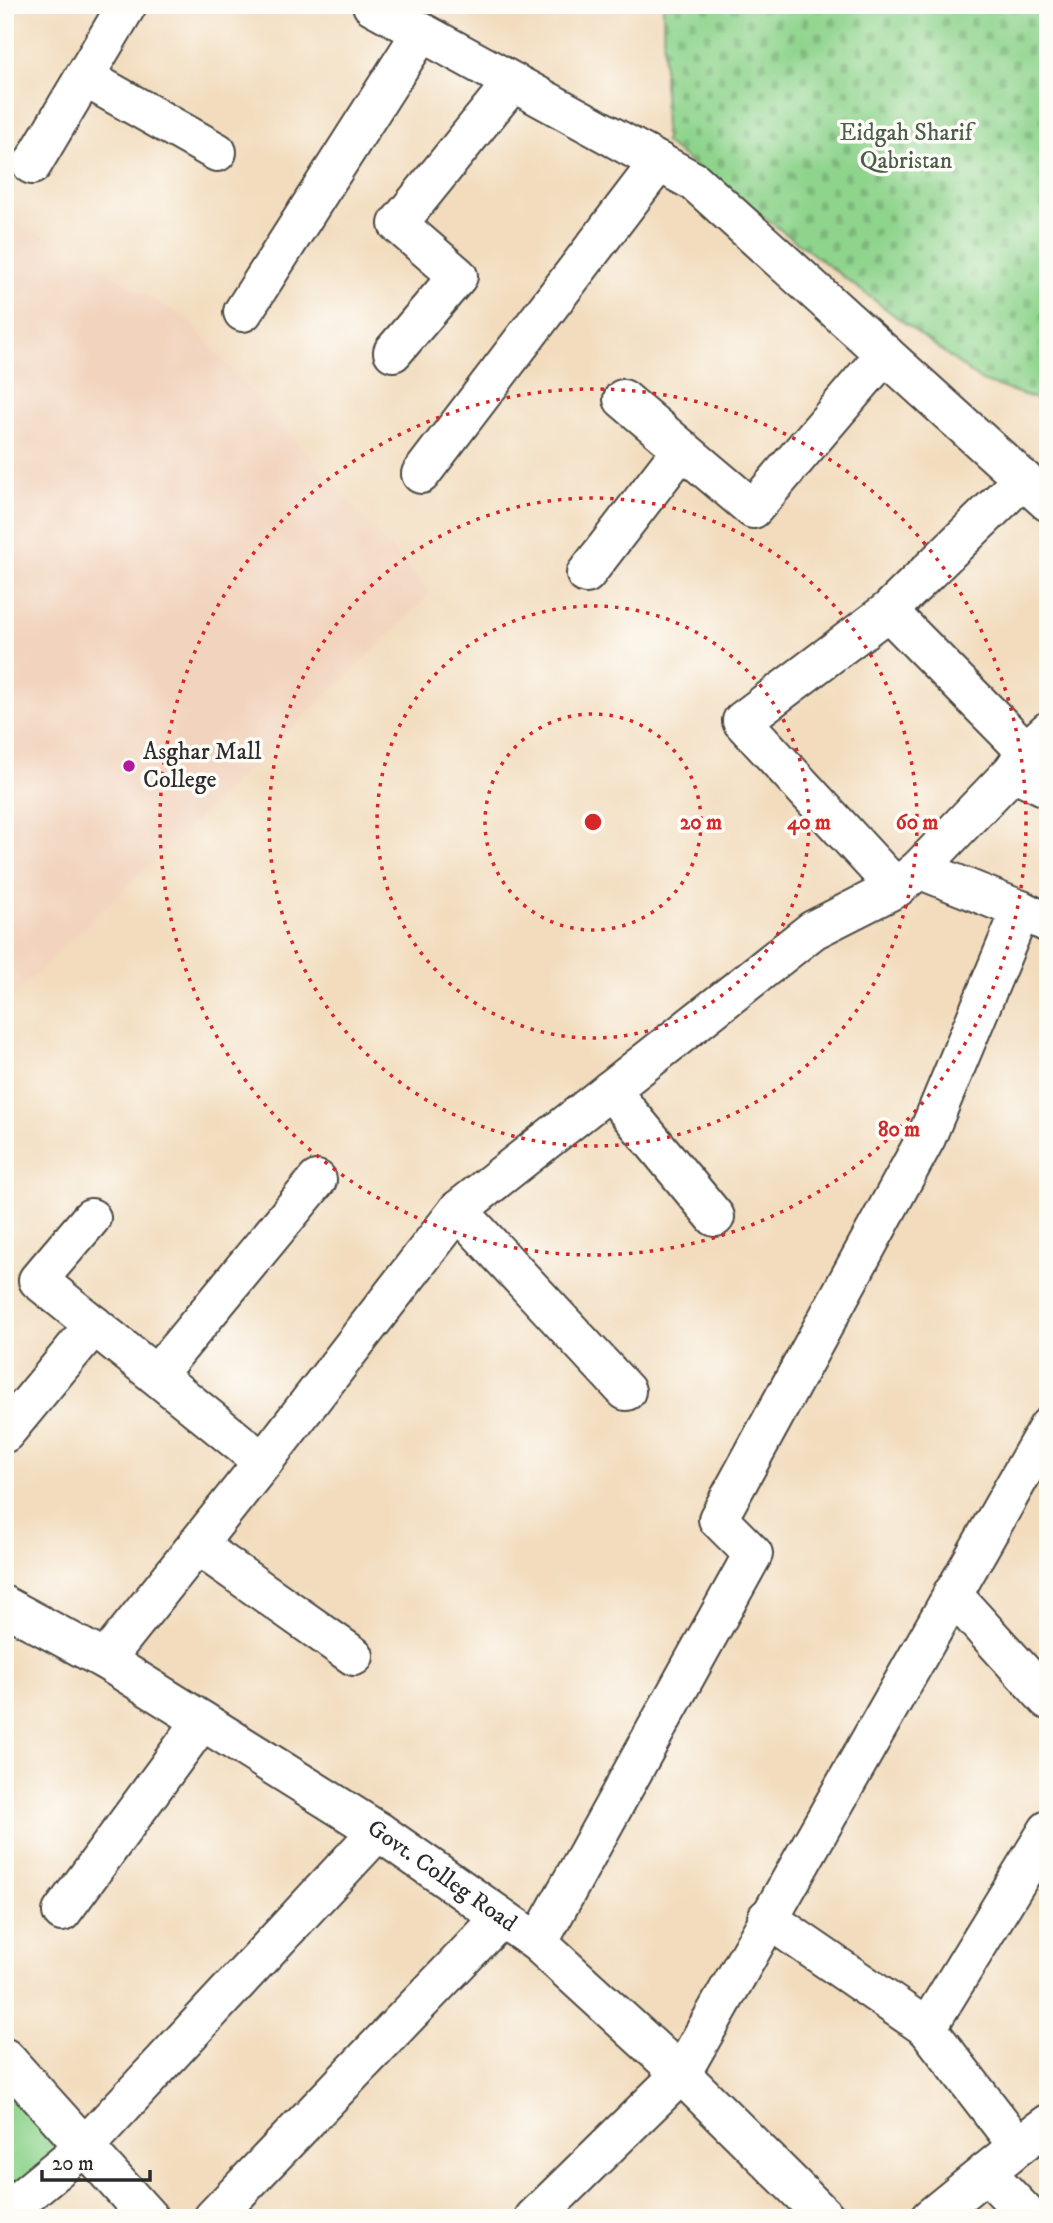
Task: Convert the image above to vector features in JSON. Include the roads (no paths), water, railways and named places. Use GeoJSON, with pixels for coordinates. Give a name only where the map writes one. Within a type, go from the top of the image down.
{"type":"FeatureCollection","features":[{"type":"Feature","properties":{"kind":"street"},"geometry":{"type":"LineString","coordinates":[[32,165],[127,5]]}},
{"type":"Feature","properties":{"kind":"street"},"geometry":{"type":"LineString","coordinates":[[372,5],[695,182],[1035,491],[888,611],[741,721],[907,878],[1035,916],[926,1138],[718,1519],[753,1554],[538,1943]]}},
{"type":"Feature","properties":{"kind":"street"},"geometry":{"type":"LineString","coordinates":[[243,312],[421,33]]}},
{"type":"Feature","properties":{"kind":"street"},"geometry":{"type":"LineString","coordinates":[[84,77],[217,152]]}},
{"type":"Feature","properties":{"kind":"street"},"geometry":{"type":"LineString","coordinates":[[393,352],[458,276],[398,224],[512,83]]}},
{"type":"Feature","properties":{"kind":"street"},"geometry":{"type":"LineString","coordinates":[[421,474],[659,162]]}},
{"type":"Feature","properties":{"kind":"street"},"geometry":{"type":"LineString","coordinates":[[623,399],[753,509],[885,354]]}},
{"type":"Feature","properties":{"kind":"street"},"geometry":{"type":"LineString","coordinates":[[586,574],[682,450]]}},
{"type":"Feature","properties":{"kind":"street"},"geometry":{"type":"LineString","coordinates":[[888,611],[1029,751],[1048,788]]}},
{"type":"Feature","properties":{"kind":"street"},"geometry":{"type":"LineString","coordinates":[[105,1660],[263,1462],[458,1210],[813,930],[907,878],[1029,751]]}},
{"type":"Feature","properties":{"kind":"street"},"geometry":{"type":"LineString","coordinates":[[610,1090],[715,1217]]}},
{"type":"Feature","properties":{"kind":"street"},"geometry":{"type":"LineString","coordinates":[[156,1375],[317,1180]]}},
{"type":"Feature","properties":{"kind":"street"},"geometry":{"type":"LineString","coordinates":[[458,1210],[626,1391]]}},
{"type":"Feature","properties":{"kind":"street"},"geometry":{"type":"LineString","coordinates":[[91,1218],[38,1280],[263,1462]]}},
{"type":"Feature","properties":{"kind":"street"},"geometry":{"type":"LineString","coordinates":[[5,1433],[94,1325]]}},
{"type":"Feature","properties":{"kind":"street"},"geometry":{"type":"LineString","coordinates":[[534,2218],[681,2074],[767,1918],[1048,1427]]}},
{"type":"Feature","properties":{"kind":"street"},"geometry":{"type":"LineString","coordinates":[[197,1545],[354,1656]]}},
{"type":"Feature","properties":{"kind":"street"},"geometry":{"type":"LineString","coordinates":[[952,1594],[1048,1700]]}},
{"type":"Feature","properties":{"kind":"street","name":"Govt. Colleg Road"},"geometry":{"type":"LineString","coordinates":[[5,1606],[105,1660],[379,1831],[538,1943],[681,2074],[825,2217]]}},
{"type":"Feature","properties":{"kind":"street"},"geometry":{"type":"LineString","coordinates":[[62,1912],[202,1721]]}},
{"type":"Feature","properties":{"kind":"street"},"geometry":{"type":"LineString","coordinates":[[927,2028],[1048,1830]]}},
{"type":"Feature","properties":{"kind":"street"},"geometry":{"type":"LineString","coordinates":[[5,2212],[85,2146],[379,1831]]}},
{"type":"Feature","properties":{"kind":"street"},"geometry":{"type":"LineString","coordinates":[[213,2218],[502,1918]]}},
{"type":"Feature","properties":{"kind":"street"},"geometry":{"type":"LineString","coordinates":[[767,1918],[927,2028],[1033,2135],[930,2218]]}},
{"type":"Feature","properties":{"kind":"street"},"geometry":{"type":"LineString","coordinates":[[5,2058],[149,2218]]}},
{"type":"Feature","properties":{"kind":"street"},"geometry":{"type":"LineString","coordinates":[[986,2172],[1030,2218]]}},
{"type":"Feature","properties":{"kind":"place","name":"Asghar Mall College"},"geometry":{"type":"Point","coordinates":[129,766]}},
{"type":"Feature","properties":{"kind":"park label","name":"Eidgah Sharif Qabristan"},"geometry":{"type":"Point","coordinates":[906,147]}}]}
